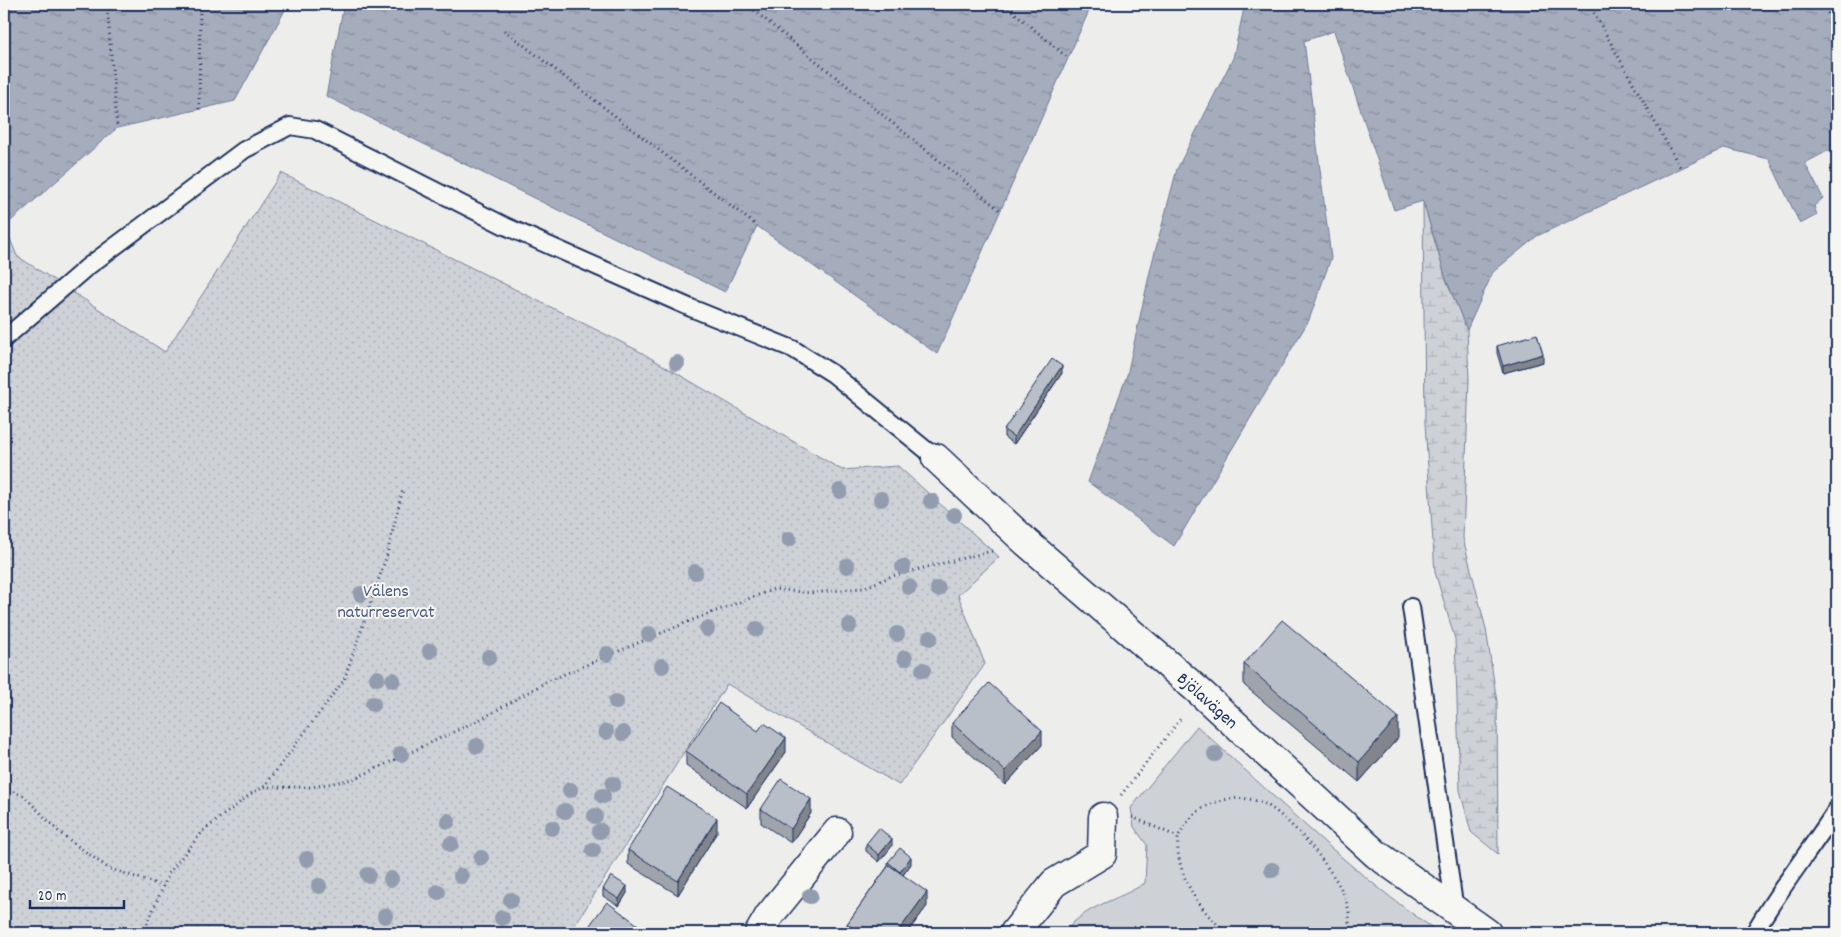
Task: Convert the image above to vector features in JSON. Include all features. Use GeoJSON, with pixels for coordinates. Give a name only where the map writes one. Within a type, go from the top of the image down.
{"type":"FeatureCollection","features":[{"type":"Feature","properties":{"kind":"street","name":"Bjölavägen"},"geometry":{"type":"LineString","coordinates":[[936,458],[1026,542],[1201,693],[1376,854],[1487,933]]}},
{"type":"Feature","properties":{"kind":"street"},"geometry":{"type":"LineString","coordinates":[[1014,933],[1054,883],[1102,854],[1107,812]]}},
{"type":"Feature","properties":{"kind":"street"},"geometry":{"type":"LineString","coordinates":[[759,933],[769,916],[837,832]]}},
{"type":"Feature","properties":{"kind":"lane"},"geometry":{"type":"LineString","coordinates":[[4,339],[86,268],[244,150],[290,126],[315,130],[505,226],[691,308],[793,349],[832,374],[936,458]]}},
{"type":"Feature","properties":{"kind":"lane"},"geometry":{"type":"LineString","coordinates":[[1411,607],[1455,911]]}},
{"type":"Feature","properties":{"kind":"lane"},"geometry":{"type":"LineString","coordinates":[[1754,933],[1769,906],[1806,857],[1837,809]]}},
{"type":"Feature","properties":{"kind":"path"},"geometry":{"type":"LineString","coordinates":[[106,4],[117,128]]}},
{"type":"Feature","properties":{"kind":"path"},"geometry":{"type":"LineString","coordinates":[[199,109],[200,4]]}},
{"type":"Feature","properties":{"kind":"path"},"geometry":{"type":"LineString","coordinates":[[746,4],[1001,211]]}},
{"type":"Feature","properties":{"kind":"path"},"geometry":{"type":"LineString","coordinates":[[1004,4],[1068,58]]}},
{"type":"Feature","properties":{"kind":"path"},"geometry":{"type":"LineString","coordinates":[[1589,4],[1680,167]]}},
{"type":"Feature","properties":{"kind":"path"},"geometry":{"type":"LineString","coordinates":[[1823,4],[1837,30]]}},
{"type":"Feature","properties":{"kind":"path"},"geometry":{"type":"LineString","coordinates":[[504,30],[757,226]]}},
{"type":"Feature","properties":{"kind":"path"},"geometry":{"type":"LineString","coordinates":[[264,787],[344,680],[386,558],[402,489]]}},
{"type":"Feature","properties":{"kind":"path"},"geometry":{"type":"LineString","coordinates":[[143,933],[169,873],[203,831],[252,793],[264,787],[312,787],[354,779],[483,718],[546,682],[690,621],[774,589],[811,593],[863,588],[892,576],[1026,542]]}},
{"type":"Feature","properties":{"kind":"path"},"geometry":{"type":"LineString","coordinates":[[1178,837],[1107,812],[1201,693]]}},
{"type":"Feature","properties":{"kind":"path"},"geometry":{"type":"LineString","coordinates":[[4,788],[24,796],[60,833],[108,868],[163,886]]}},
{"type":"Feature","properties":{"kind":"path"},"geometry":{"type":"LineString","coordinates":[[1228,933],[1210,916],[1184,877],[1179,858],[1178,837],[1188,820],[1200,810],[1215,802],[1233,798],[1264,803],[1299,833],[1334,875],[1342,889],[1350,909],[1351,919],[1347,933]]}},
{"type":"Feature","properties":{"kind":"green space","name":"Välens naturreservat"},"geometry":{"type":"Polygon","coordinates":[[[281,173],[637,350],[842,470],[898,466],[999,557],[958,595],[985,664],[899,785],[727,684],[570,933],[4,933],[4,224],[17,256],[165,352],[281,173]]]}},
{"type":"Feature","properties":{"kind":"green space"},"geometry":{"type":"Polygon","coordinates":[[[1423,201],[1446,279],[1467,330],[1469,380],[1463,538],[1486,629],[1497,702],[1498,854],[1471,832],[1460,790],[1455,639],[1435,572],[1425,423],[1423,201]]]}},
{"type":"Feature","properties":{"kind":"green space"},"geometry":{"type":"Polygon","coordinates":[[[1197,726],[1345,860],[1376,886],[1440,933],[1064,933],[1073,923],[1092,909],[1145,883],[1147,845],[1134,827],[1131,808],[1197,726]]]}},
{"type":"Feature","properties":{"kind":"water"},"geometry":{"type":"Polygon","coordinates":[[[4,4],[285,4],[284,12],[235,101],[117,128],[4,227],[4,4]]]}},
{"type":"Feature","properties":{"kind":"water"},"geometry":{"type":"Polygon","coordinates":[[[344,4],[1092,4],[937,354],[757,226],[725,292],[326,96],[344,4]]]}},
{"type":"Feature","properties":{"kind":"water"},"geometry":{"type":"Polygon","coordinates":[[[1245,4],[1837,4],[1837,146],[1805,163],[1823,198],[1814,206],[1817,215],[1800,224],[1769,159],[1724,148],[1537,236],[1493,272],[1467,330],[1446,279],[1423,201],[1394,210],[1334,31],[1304,41],[1331,258],[1309,320],[1174,546],[1088,482],[1127,375],[1151,267],[1177,169],[1233,58],[1245,4]]]}},
{"type":"Feature","properties":{"kind":"building"},"geometry":{"type":"Polygon","coordinates":[[[1537,334],[1543,354],[1503,366],[1497,346],[1537,334]]]}},
{"type":"Feature","properties":{"kind":"building"},"geometry":{"type":"Polygon","coordinates":[[[1052,359],[1062,366],[1014,437],[1004,430],[1052,359]]]}},
{"type":"Feature","properties":{"kind":"building"},"geometry":{"type":"Polygon","coordinates":[[[1282,620],[1398,717],[1359,762],[1244,664],[1282,620]]]}},
{"type":"Feature","properties":{"kind":"building"},"geometry":{"type":"Polygon","coordinates":[[[989,683],[1042,731],[1005,771],[952,723],[989,683]]]}},
{"type":"Feature","properties":{"kind":"building"},"geometry":{"type":"Polygon","coordinates":[[[719,703],[758,731],[764,723],[786,738],[747,794],[686,751],[719,703]]]}},
{"type":"Feature","properties":{"kind":"building"},"geometry":{"type":"Polygon","coordinates":[[[781,779],[811,799],[791,829],[761,809],[781,779]]]}},
{"type":"Feature","properties":{"kind":"building"},"geometry":{"type":"Polygon","coordinates":[[[667,787],[717,818],[678,881],[628,850],[667,787]]]}},
{"type":"Feature","properties":{"kind":"building"},"geometry":{"type":"Polygon","coordinates":[[[879,828],[892,839],[879,855],[866,844],[879,828]]]}},
{"type":"Feature","properties":{"kind":"building"},"geometry":{"type":"Polygon","coordinates":[[[900,848],[911,857],[900,872],[888,862],[900,848]]]}},
{"type":"Feature","properties":{"kind":"building"},"geometry":{"type":"Polygon","coordinates":[[[889,865],[927,892],[897,933],[860,933],[847,924],[889,865]]]}},
{"type":"Feature","properties":{"kind":"building"},"geometry":{"type":"Polygon","coordinates":[[[611,876],[627,886],[619,899],[603,889],[611,876]]]}},
{"type":"Feature","properties":{"kind":"building"},"geometry":{"type":"Polygon","coordinates":[[[607,902],[649,933],[584,933],[607,902]]]}}]}
